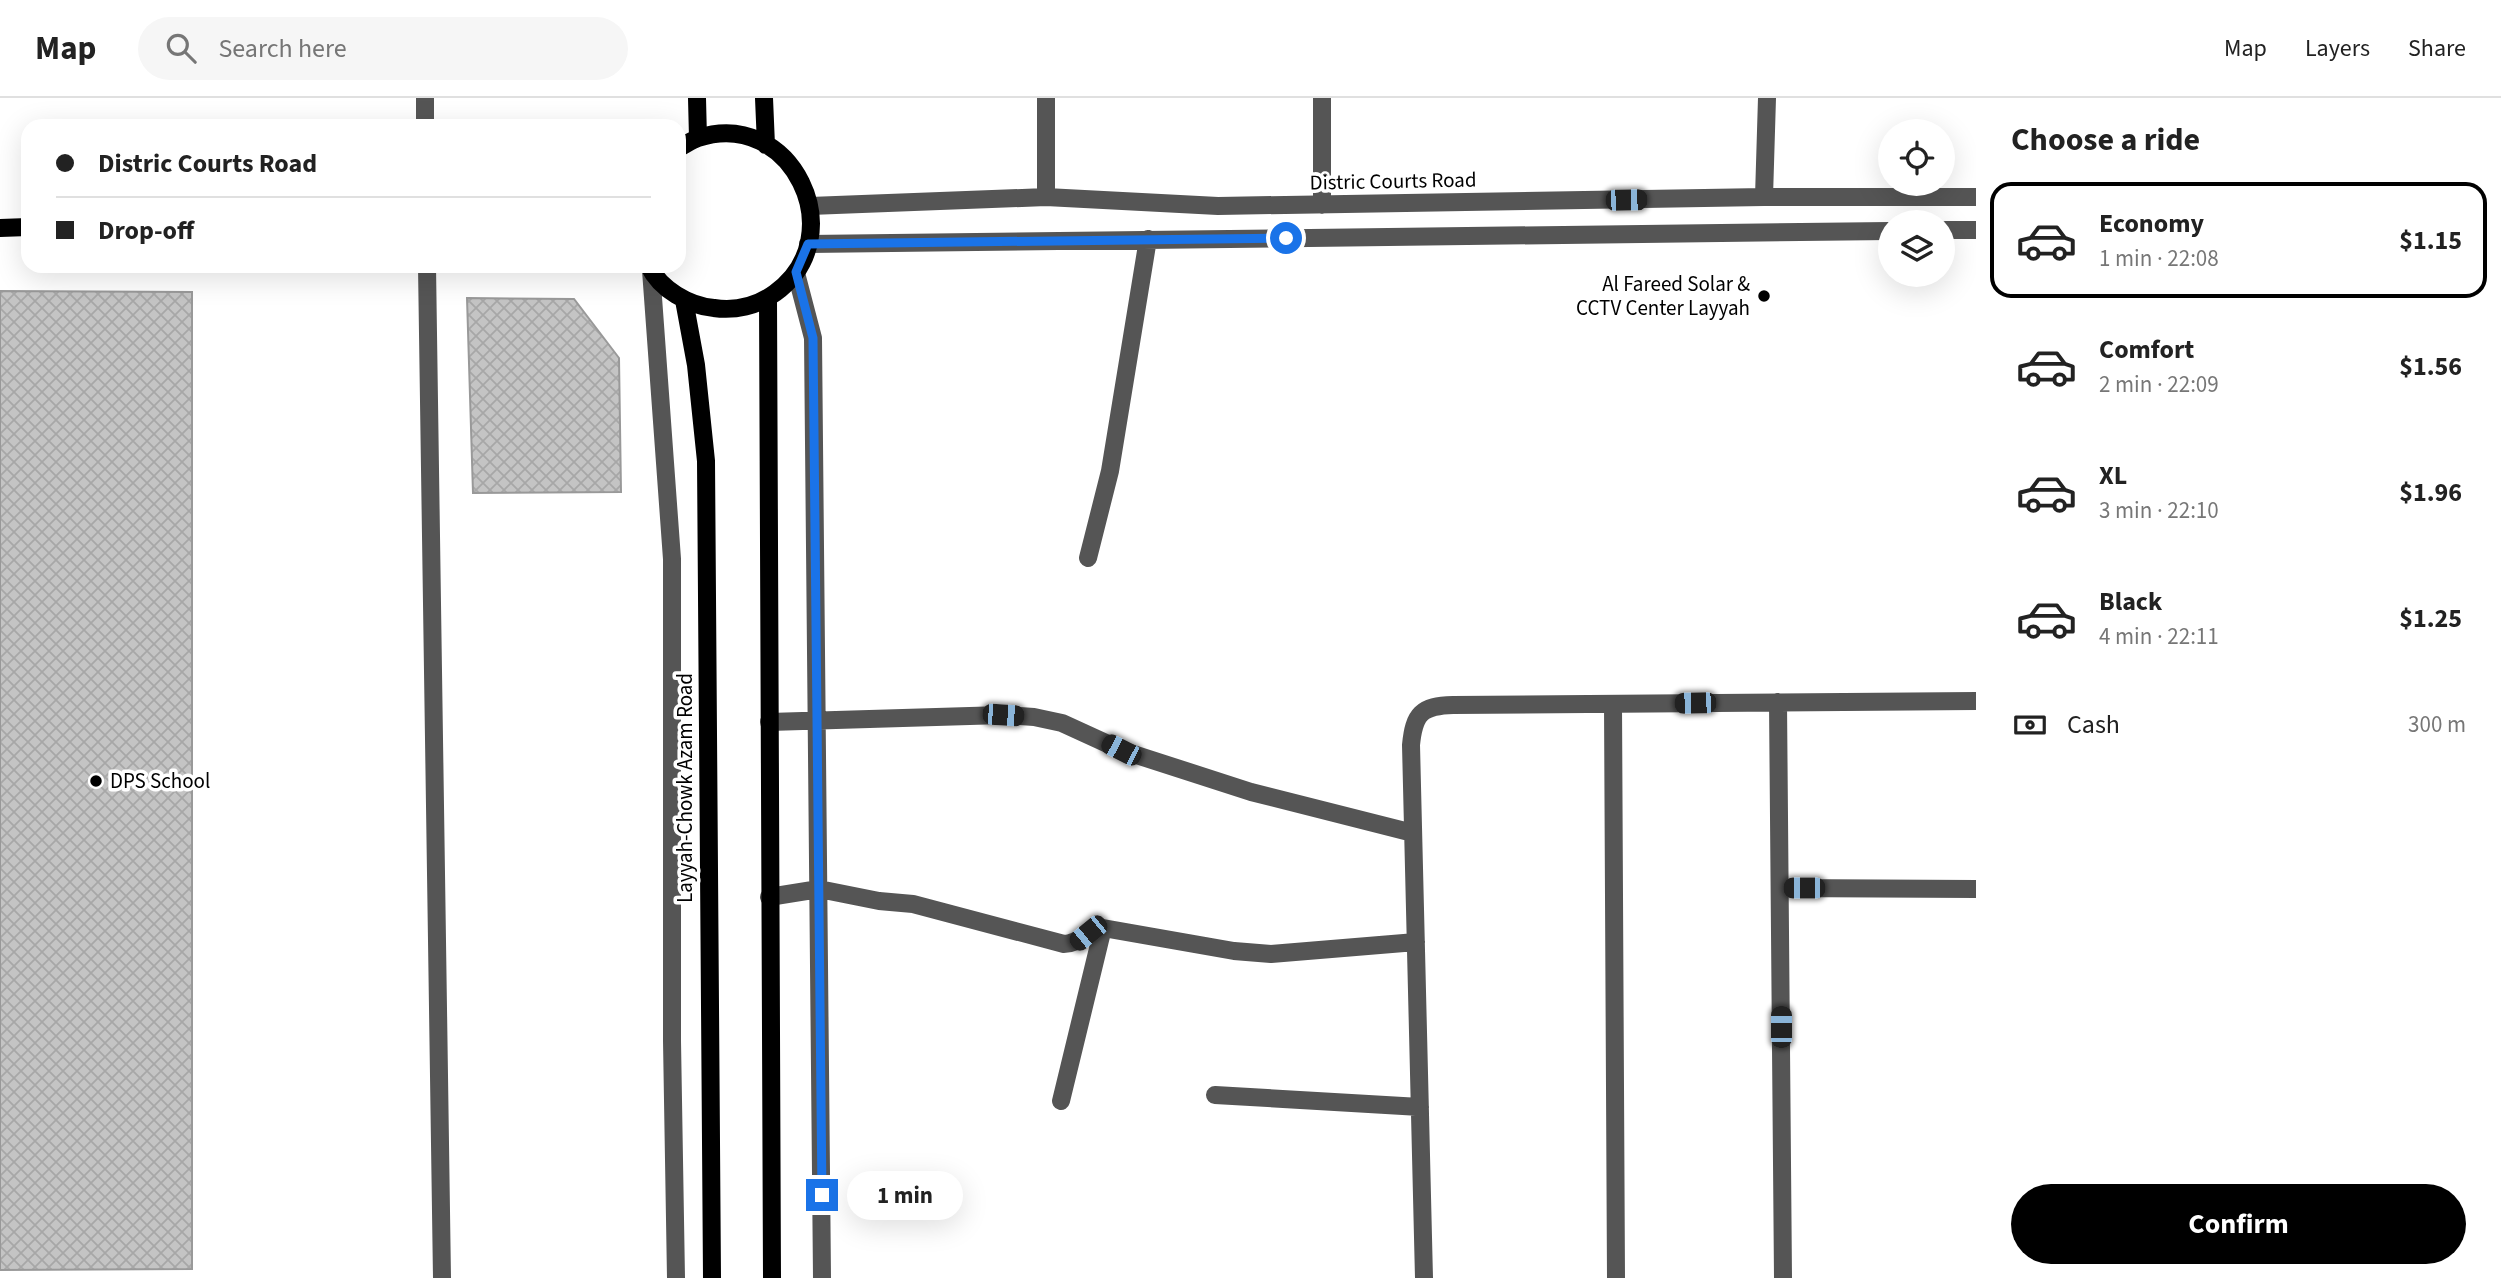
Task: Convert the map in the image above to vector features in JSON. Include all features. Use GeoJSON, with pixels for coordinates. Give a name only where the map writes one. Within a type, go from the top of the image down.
{"type":"FeatureCollection","features":[{"type":"Feature","properties":{"kind":"main road"},"geometry":{"type":"LineString","coordinates":[[697,98],[698,138]]}},
{"type":"Feature","properties":{"kind":"main road"},"geometry":{"type":"LineString","coordinates":[[764,98],[766,145]]}},
{"type":"Feature","properties":{"kind":"main road"},"geometry":{"type":"LineString","coordinates":[[651,273],[684,300],[726,310],[747,307],[768,298],[783,287],[796,272],[808,244],[811,232],[810,206],[802,182],[787,161],[766,145],[744,136],[721,134],[698,138],[686,144]]}},
{"type":"Feature","properties":{"kind":"main road"},"geometry":{"type":"LineString","coordinates":[[0,228],[21,228]]}},
{"type":"Feature","properties":{"kind":"main road"},"geometry":{"type":"LineString","coordinates":[[768,298],[772,1278]]}},
{"type":"Feature","properties":{"kind":"main road","name":"Layyah-Chowk Azam Road"},"geometry":{"type":"LineString","coordinates":[[684,300],[696,365],[706,461],[712,1278]]}},
{"type":"Feature","properties":{"kind":"street"},"geometry":{"type":"LineString","coordinates":[[425,98],[425,119]]}},
{"type":"Feature","properties":{"kind":"street"},"geometry":{"type":"LineString","coordinates":[[1046,98],[1046,197]]}},
{"type":"Feature","properties":{"kind":"street"},"geometry":{"type":"LineString","coordinates":[[1322,98],[1322,205]]}},
{"type":"Feature","properties":{"kind":"street"},"geometry":{"type":"LineString","coordinates":[[1765,197],[1768,98]]}},
{"type":"Feature","properties":{"kind":"street","name":"Distric Courts Road"},"geometry":{"type":"LineString","coordinates":[[810,206],[1046,197],[1218,206],[1765,197],[1976,197]]}},
{"type":"Feature","properties":{"kind":"street"},"geometry":{"type":"LineString","coordinates":[[1955,230],[1976,230]]}},
{"type":"Feature","properties":{"kind":"street"},"geometry":{"type":"LineString","coordinates":[[808,244],[1878,231]]}},
{"type":"Feature","properties":{"kind":"street"},"geometry":{"type":"LineString","coordinates":[[1088,558],[1110,471],[1148,239]]}},
{"type":"Feature","properties":{"kind":"street"},"geometry":{"type":"LineString","coordinates":[[796,272],[813,338],[822,1278]]}},
{"type":"Feature","properties":{"kind":"street"},"geometry":{"type":"LineString","coordinates":[[427,273],[442,1278]]}},
{"type":"Feature","properties":{"kind":"street"},"geometry":{"type":"LineString","coordinates":[[646,273],[672,559],[672,1041],[676,1278]]}},
{"type":"Feature","properties":{"kind":"street"},"geometry":{"type":"LineString","coordinates":[[1424,1278],[1411,746],[1413,726],[1421,712],[1437,706],[1453,705],[1976,701]]}},
{"type":"Feature","properties":{"kind":"street"},"geometry":{"type":"LineString","coordinates":[[1778,702],[1783,1278]]}},
{"type":"Feature","properties":{"kind":"street"},"geometry":{"type":"LineString","coordinates":[[1613,704],[1616,1278]]}},
{"type":"Feature","properties":{"kind":"street"},"geometry":{"type":"LineString","coordinates":[[769,722],[1003,715],[1034,717],[1062,723],[1121,750],[1251,792],[1413,832]]}},
{"type":"Feature","properties":{"kind":"street"},"geometry":{"type":"LineString","coordinates":[[1780,888],[1976,889]]}},
{"type":"Feature","properties":{"kind":"street"},"geometry":{"type":"LineString","coordinates":[[769,897],[819,889],[934,909],[1064,944],[1076,943],[1094,929],[1102,928],[1234,951],[1271,954],[1416,942]]}},
{"type":"Feature","properties":{"kind":"street"},"geometry":{"type":"LineString","coordinates":[[1061,1101],[1102,928]]}},
{"type":"Feature","properties":{"kind":"street"},"geometry":{"type":"LineString","coordinates":[[1215,1095],[1420,1107]]}},
{"type":"Feature","properties":{"kind":"building","name":"DPS School"},"geometry":{"type":"Polygon","coordinates":[[[0,291],[192,292],[192,1269],[0,1270],[0,291]]]}},
{"type":"Feature","properties":{"kind":"building"},"geometry":{"type":"Polygon","coordinates":[[[467,298],[574,299],[619,358],[621,492],[473,493],[467,298]]]}},
{"type":"Feature","properties":{"kind":"place","name":"Al Fareed Solar & CCTV Center Layyah"},"geometry":{"type":"Point","coordinates":[1764,296]}},
{"type":"Feature","properties":{"kind":"place","name":"DPS School"},"geometry":{"type":"Point","coordinates":[96,781]}},
{"type":"Feature","properties":{"kind":"route"},"geometry":{"type":"LineString","coordinates":[[822,1195],[813,338],[796,272],[808,244],[1286,238]]}}]}
